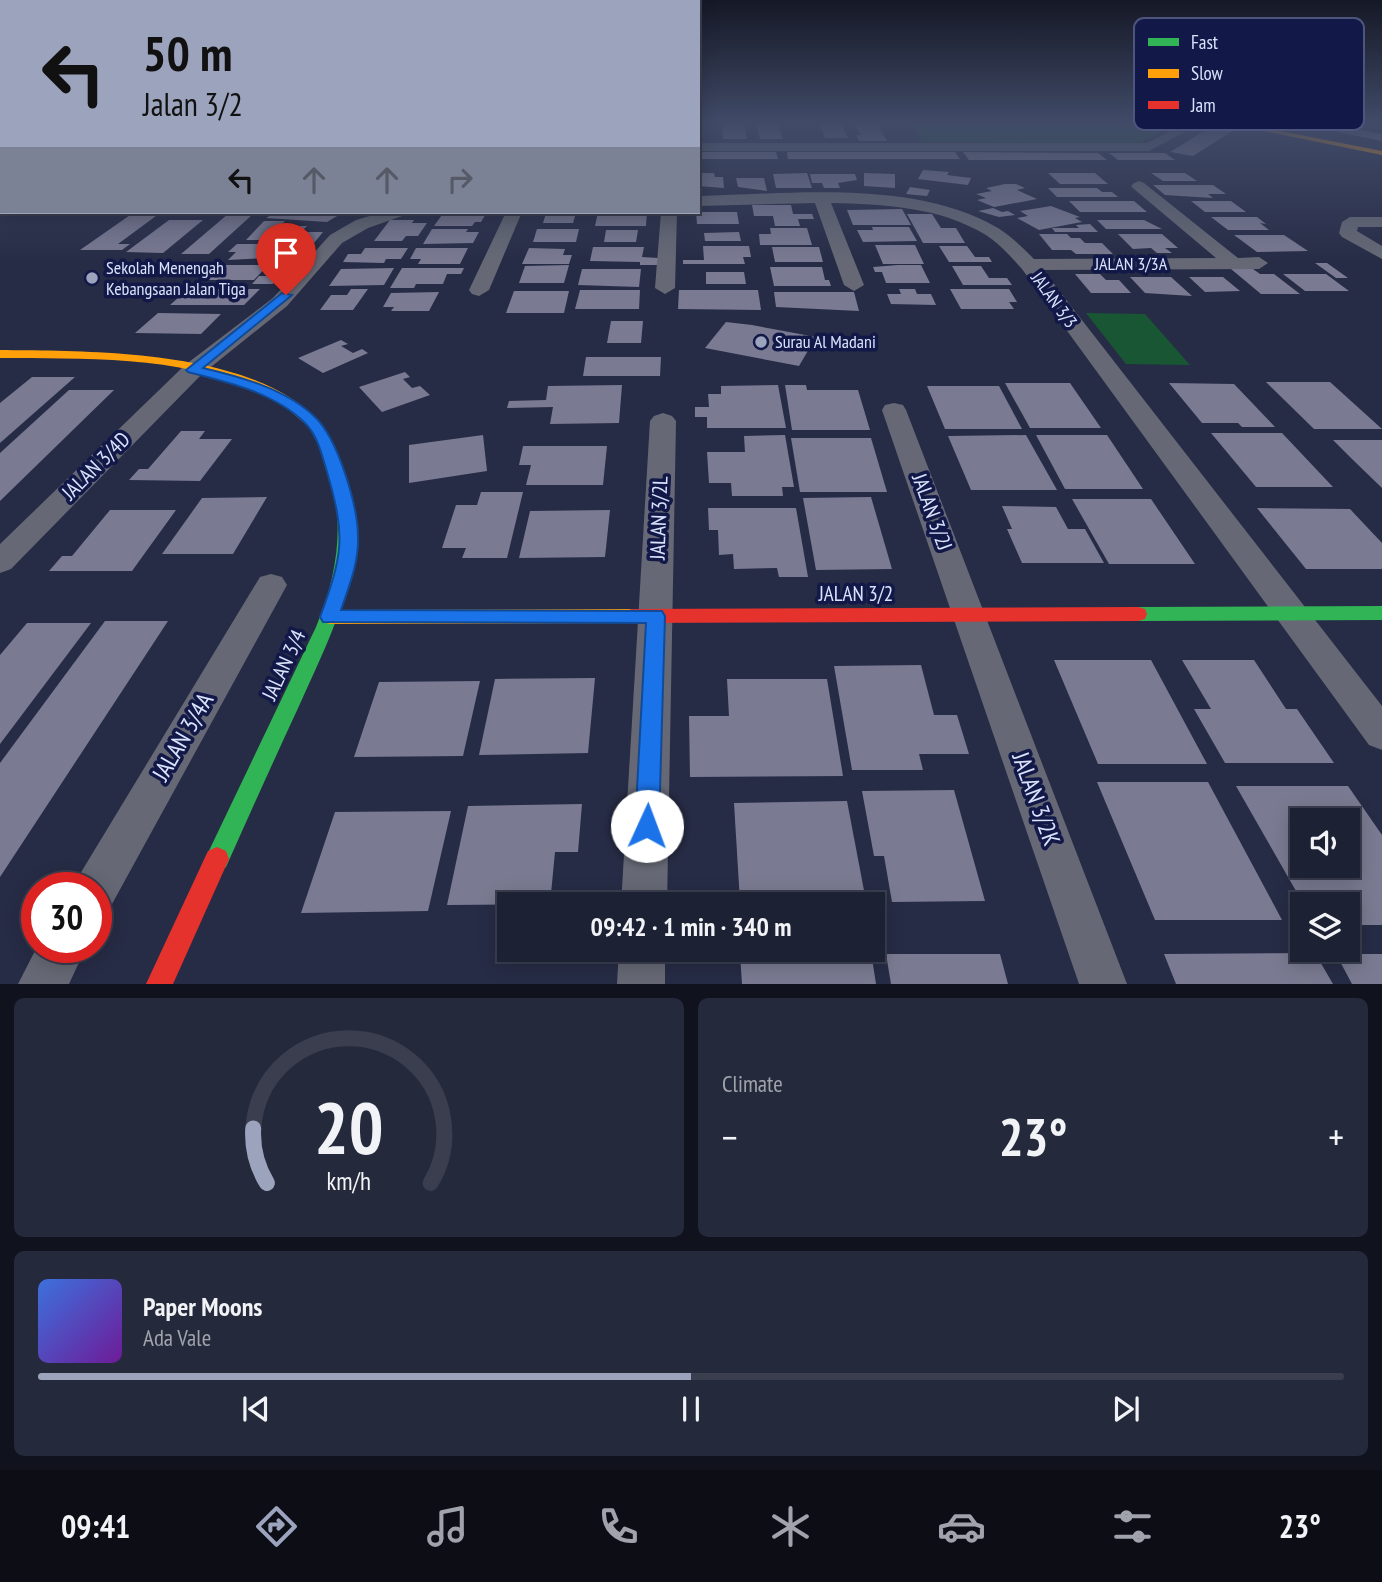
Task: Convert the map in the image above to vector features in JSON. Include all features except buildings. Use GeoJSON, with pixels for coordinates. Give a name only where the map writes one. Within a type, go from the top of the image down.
{"type":"FeatureCollection","features":[{"type":"Feature","properties":{"kind":"street"},"geometry":{"type":"LineString","coordinates":[[1139,186],[1233,263]]}},
{"type":"Feature","properties":{"kind":"street"},"geometry":{"type":"LineString","coordinates":[[822,200],[854,285]]}},
{"type":"Feature","properties":{"kind":"street","name":"JALAN 3/3"},"geometry":{"type":"LineString","coordinates":[[700,201],[878,200],[929,207],[957,215],[993,232],[1029,265],[1382,734]]}},
{"type":"Feature","properties":{"kind":"street","name":"JALAN 3/4D"},"geometry":{"type":"LineString","coordinates":[[0,562],[193,370],[280,302],[336,239],[362,224],[393,214]]}},
{"type":"Feature","properties":{"kind":"street"},"geometry":{"type":"LineString","coordinates":[[479,290],[513,214]]}},
{"type":"Feature","properties":{"kind":"street"},"geometry":{"type":"LineString","coordinates":[[665,288],[669,214]]}},
{"type":"Feature","properties":{"kind":"street"},"geometry":{"type":"LineString","coordinates":[[1382,222],[1350,222],[1348,233],[1382,254]]}},
{"type":"Feature","properties":{"kind":"street","name":"JALAN 3/3A"},"geometry":{"type":"LineString","coordinates":[[1029,265],[1259,263]]}},
{"type":"Feature","properties":{"kind":"street","name":"JALAN 3/4"},"geometry":{"type":"LineString","coordinates":[[1,355],[123,357],[235,379],[290,405],[311,421],[326,442],[344,503],[350,536],[346,569],[330,617],[159,984]]}},
{"type":"Feature","properties":{"kind":"street","name":"JALAN 3/2J"},"geometry":{"type":"LineString","coordinates":[[894,410],[969,615]]}},
{"type":"Feature","properties":{"kind":"street","name":"JALAN 3/2L"},"geometry":{"type":"LineString","coordinates":[[644,892],[663,421]]}},
{"type":"Feature","properties":{"kind":"street","name":"JALAN 3/4A"},"geometry":{"type":"LineString","coordinates":[[106,872],[271,585]]}},
{"type":"Feature","properties":{"kind":"street","name":"JALAN 3/2"},"geometry":{"type":"LineString","coordinates":[[330,617],[1382,613]]}},
{"type":"Feature","properties":{"kind":"street","name":"JALAN 3/2K"},"geometry":{"type":"LineString","coordinates":[[969,615],[1102,984]]}},
{"type":"Feature","properties":{"kind":"street"},"geometry":{"type":"LineString","coordinates":[[641,984],[642,962]]}},
{"type":"Feature","properties":{"kind":"street"},"geometry":{"type":"LineString","coordinates":[[42,984],[54,963]]}},
{"type":"Feature","properties":{"kind":"green space"},"geometry":{"type":"Polygon","coordinates":[[[1086,313],[1145,314],[1190,365],[1126,364],[1086,313]]]}},
{"type":"Feature","properties":{"kind":"traffic: fast"},"geometry":{"type":"LineString","coordinates":[[217,859],[326,627],[343,578],[347,545],[345,508],[330,452],[313,423]]}},
{"type":"Feature","properties":{"kind":"traffic: fast"},"geometry":{"type":"LineString","coordinates":[[1138,614],[1382,613]]}},
{"type":"Feature","properties":{"kind":"traffic: slow"},"geometry":{"type":"LineString","coordinates":[[0,354],[122,358],[166,362],[208,370],[247,382],[283,400],[313,423]]}},
{"type":"Feature","properties":{"kind":"traffic: slow"},"geometry":{"type":"LineString","coordinates":[[330,617],[632,616]]}},
{"type":"Feature","properties":{"kind":"traffic: jam"},"geometry":{"type":"LineString","coordinates":[[632,616],[1138,614]]}},
{"type":"Feature","properties":{"kind":"traffic: jam"},"geometry":{"type":"LineString","coordinates":[[159,984],[217,859]]}},
{"type":"Feature","properties":{"kind":"place","name":"Sekolah Menengah Kebangsaan Jalan Tiga"},"geometry":{"type":"Point","coordinates":[92,278]}},
{"type":"Feature","properties":{"kind":"place","name":"Surau Al Madani"},"geometry":{"type":"Point","coordinates":[761,342]}},
{"type":"Feature","properties":{"kind":"route"},"geometry":{"type":"LineString","coordinates":[[286,295],[274,308],[193,370],[235,379],[266,392],[311,421],[326,442],[344,503],[350,536],[346,569],[330,617],[655,616],[647,826]]}}]}
